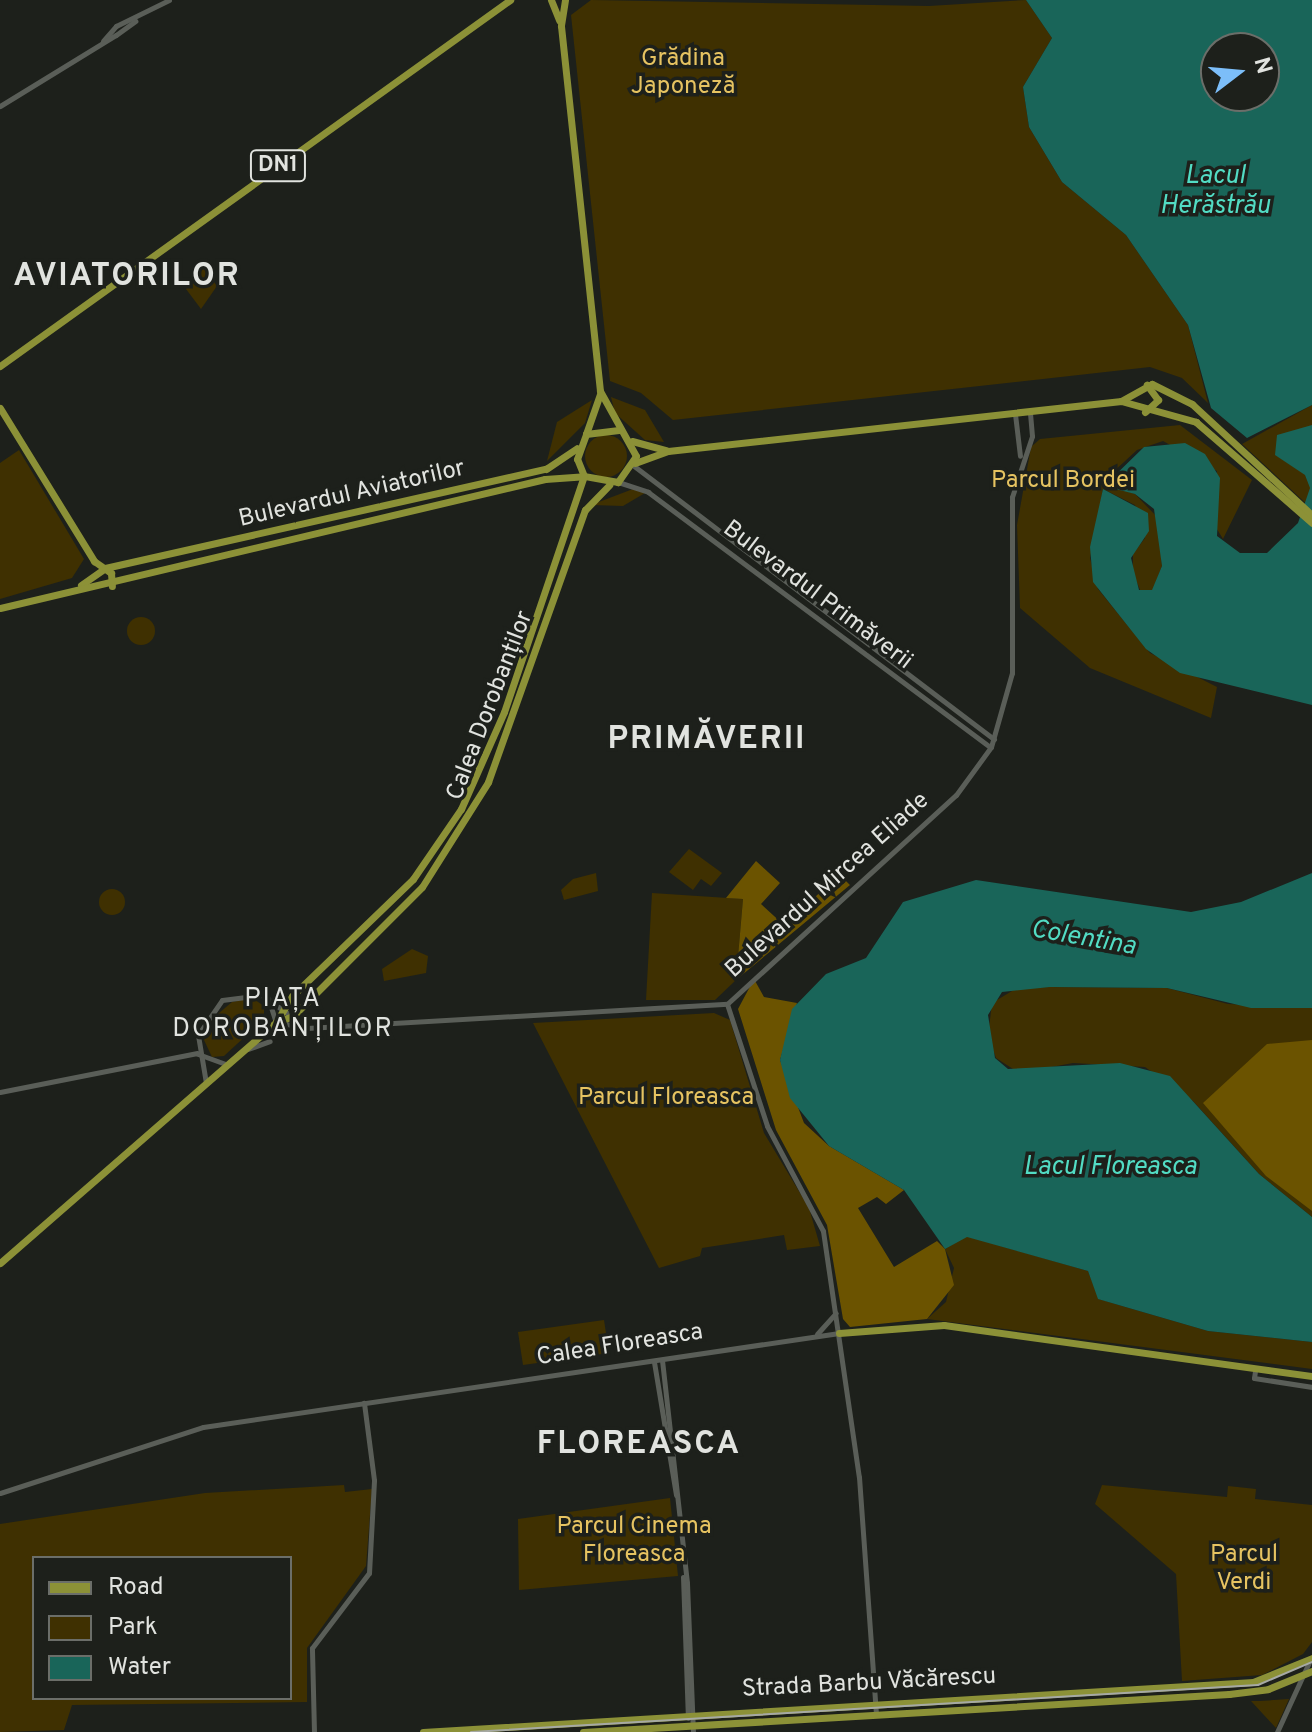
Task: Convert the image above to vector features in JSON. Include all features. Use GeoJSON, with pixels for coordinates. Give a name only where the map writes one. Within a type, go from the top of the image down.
{"type":"FeatureCollection","features":[{"type":"Feature","properties":{"kind":"main road","name":"DN1"},"geometry":{"type":"LineString","coordinates":[[0,366],[510,0]]}},
{"type":"Feature","properties":{"kind":"main road"},"geometry":{"type":"LineString","coordinates":[[551,0],[561,26]]}},
{"type":"Feature","properties":{"kind":"main road"},"geometry":{"type":"LineString","coordinates":[[565,0],[561,26],[600,391],[621,430],[631,441],[668,451]]}},
{"type":"Feature","properties":{"kind":"main road"},"geometry":{"type":"LineString","coordinates":[[600,391],[586,434],[578,447],[584,476],[609,485],[618,482],[634,464],[668,451],[1132,400],[1146,385]]}},
{"type":"Feature","properties":{"kind":"main road"},"geometry":{"type":"LineString","coordinates":[[1143,412],[1158,400],[1146,385]]}},
{"type":"Feature","properties":{"kind":"main road"},"geometry":{"type":"LineString","coordinates":[[1146,385],[1192,404],[1293,507],[1312,515]]}},
{"type":"Feature","properties":{"kind":"main road"},"geometry":{"type":"LineString","coordinates":[[1132,400],[1143,412],[1196,422],[1312,523]]}},
{"type":"Feature","properties":{"kind":"main road"},"geometry":{"type":"LineString","coordinates":[[0,408],[94,561],[105,568],[112,586]]}},
{"type":"Feature","properties":{"kind":"main road"},"geometry":{"type":"LineString","coordinates":[[586,434],[621,430]]}},
{"type":"Feature","properties":{"kind":"main road"},"geometry":{"type":"LineString","coordinates":[[631,441],[634,464]]}},
{"type":"Feature","properties":{"kind":"main road","name":"Bulevardul Aviatorilor"},"geometry":{"type":"LineString","coordinates":[[105,568],[128,568],[546,469],[578,447]]}},
{"type":"Feature","properties":{"kind":"main road","name":"Bulevardul Aviatorilor"},"geometry":{"type":"LineString","coordinates":[[100,589],[131,577],[545,479],[584,476]]}},
{"type":"Feature","properties":{"kind":"main road","name":"Calea Dorobanților"},"geometry":{"type":"LineString","coordinates":[[276,1022],[282,1007],[413,879],[461,809],[504,712],[584,476]]}},
{"type":"Feature","properties":{"kind":"main road","name":"Calea Dorobanților"},"geometry":{"type":"LineString","coordinates":[[0,1263],[276,1022],[293,1016],[416,894],[471,814],[510,727],[585,510],[609,485]]}},
{"type":"Feature","properties":{"kind":"main road"},"geometry":{"type":"LineString","coordinates":[[94,561],[93,572],[100,589]]}},
{"type":"Feature","properties":{"kind":"main road"},"geometry":{"type":"LineString","coordinates":[[81,585],[93,572],[105,568]]}},
{"type":"Feature","properties":{"kind":"main road"},"geometry":{"type":"LineString","coordinates":[[0,608],[81,585],[100,589]]}},
{"type":"Feature","properties":{"kind":"main road","name":"Calea Floreasca"},"geometry":{"type":"LineString","coordinates":[[839,1333],[944,1325],[1257,1375],[1312,1376]]}},
{"type":"Feature","properties":{"kind":"main road","name":"Strada Barbu Văcărescu"},"geometry":{"type":"LineString","coordinates":[[423,1732],[1258,1681],[1311,1658]]}},
{"type":"Feature","properties":{"kind":"main road","name":"Strada Barbu Văcărescu"},"geometry":{"type":"LineString","coordinates":[[583,1732],[693,1729],[876,1714],[1241,1693],[1302,1677],[1312,1671]]}},
{"type":"Feature","properties":{"kind":"street"},"geometry":{"type":"LineString","coordinates":[[158,7],[162,0]]}},
{"type":"Feature","properties":{"kind":"street"},"geometry":{"type":"LineString","coordinates":[[0,106],[169,0]]}},
{"type":"Feature","properties":{"kind":"street"},"geometry":{"type":"LineString","coordinates":[[115,33],[125,28]]}},
{"type":"Feature","properties":{"kind":"street","name":"Bulevardul Mircea Eliade"},"geometry":{"type":"LineString","coordinates":[[1020,460],[1032,436],[1022,413]]}},
{"type":"Feature","properties":{"kind":"street","name":"Bulevardul Mircea Eliade"},"geometry":{"type":"LineString","coordinates":[[876,1714],[859,1477],[819,1217],[767,1126],[727,1004],[956,795],[991,747],[1012,673],[1012,497],[1020,460],[1022,413]]}},
{"type":"Feature","properties":{"kind":"street","name":"Bulevardul Primăverii"},"geometry":{"type":"LineString","coordinates":[[634,464],[994,739]]}},
{"type":"Feature","properties":{"kind":"street","name":"Bulevardul Primăverii"},"geometry":{"type":"LineString","coordinates":[[618,482],[657,499],[991,747]]}},
{"type":"Feature","properties":{"kind":"street"},"geometry":{"type":"LineString","coordinates":[[206,1085],[197,1053],[201,1027],[216,1004],[243,993],[268,998],[307,1028]]}},
{"type":"Feature","properties":{"kind":"street"},"geometry":{"type":"LineString","coordinates":[[268,998],[276,1022],[307,1028],[727,1004]]}},
{"type":"Feature","properties":{"kind":"street"},"geometry":{"type":"LineString","coordinates":[[301,1008],[307,1028]]}},
{"type":"Feature","properties":{"kind":"street"},"geometry":{"type":"LineString","coordinates":[[247,1049],[270,1041]]}},
{"type":"Feature","properties":{"kind":"street"},"geometry":{"type":"LineString","coordinates":[[0,1092],[197,1053],[230,1064]]}},
{"type":"Feature","properties":{"kind":"street"},"geometry":{"type":"LineString","coordinates":[[813,1336],[836,1313]]}},
{"type":"Feature","properties":{"kind":"street","name":"Calea Floreasca"},"geometry":{"type":"LineString","coordinates":[[0,1493],[195,1429],[839,1333]]}},
{"type":"Feature","properties":{"kind":"street"},"geometry":{"type":"LineString","coordinates":[[662,1360],[683,1577],[693,1729]]}},
{"type":"Feature","properties":{"kind":"street"},"geometry":{"type":"LineString","coordinates":[[654,1362],[676,1495]]}},
{"type":"Feature","properties":{"kind":"street","name":"Calea Floreasca"},"geometry":{"type":"LineString","coordinates":[[1257,1375],[1312,1387]]}},
{"type":"Feature","properties":{"kind":"street"},"geometry":{"type":"LineString","coordinates":[[314,1732],[312,1648],[368,1576],[374,1480],[364,1403]]}},
{"type":"Feature","properties":{"kind":"street"},"geometry":{"type":"LineString","coordinates":[[1277,1732],[1311,1658]]}},
{"type":"Feature","properties":{"kind":"green space","name":"Grădina Japoneză"},"geometry":{"type":"Polygon","coordinates":[[[591,0],[929,6],[1026,0],[1052,38],[1023,87],[1029,127],[1062,182],[1126,235],[1188,325],[1208,403],[1182,378],[1150,367],[673,420],[641,393],[610,381],[571,15],[591,0]]]}},
{"type":"Feature","properties":{"kind":"green space"},"geometry":{"type":"Polygon","coordinates":[[[203,267],[217,286],[201,309],[186,289],[203,267]]]}},
{"type":"Feature","properties":{"kind":"green space"},"geometry":{"type":"Polygon","coordinates":[[[611,397],[645,410],[664,442],[645,440],[615,413],[611,397]]]}},
{"type":"Feature","properties":{"kind":"green space"},"geometry":{"type":"Polygon","coordinates":[[[592,400],[585,423],[547,461],[557,422],[592,400]]]}},
{"type":"Feature","properties":{"kind":"green space"},"geometry":{"type":"Polygon","coordinates":[[[1312,405],[1312,509],[1242,444],[1312,405]]]}},
{"type":"Feature","properties":{"kind":"green space","name":"Parcul Bordei"},"geometry":{"type":"Polygon","coordinates":[[[1180,425],[1252,480],[1223,539],[1215,526],[1217,471],[1163,441],[1137,450],[1111,474],[1112,486],[1135,494],[1158,518],[1162,566],[1153,590],[1141,592],[1133,573],[1133,554],[1145,538],[1135,505],[1103,489],[1090,558],[1098,589],[1150,653],[1217,687],[1211,718],[1090,668],[1020,608],[1017,525],[1031,447],[1040,439],[1180,425]]]}},
{"type":"Feature","properties":{"kind":"green space"},"geometry":{"type":"Polygon","coordinates":[[[606,435],[621,441],[627,456],[621,471],[606,477],[591,471],[585,456],[591,441],[606,435]]]}},
{"type":"Feature","properties":{"kind":"green space"},"geometry":{"type":"Polygon","coordinates":[[[19,450],[84,559],[72,578],[0,599],[0,463],[19,450]]]}},
{"type":"Feature","properties":{"kind":"green space"},"geometry":{"type":"Polygon","coordinates":[[[633,489],[645,493],[623,506],[591,505],[633,489]]]}},
{"type":"Feature","properties":{"kind":"green space"},"geometry":{"type":"Polygon","coordinates":[[[141,617],[151,621],[155,631],[151,641],[141,645],[131,641],[127,631],[131,621],[141,617]]]}},
{"type":"Feature","properties":{"kind":"green space"},"geometry":{"type":"Polygon","coordinates":[[[689,849],[722,873],[711,886],[701,879],[693,890],[669,872],[689,849]]]}},
{"type":"Feature","properties":{"kind":"green space"},"geometry":{"type":"Polygon","coordinates":[[[596,873],[598,891],[564,900],[561,890],[573,879],[596,873]]]}},
{"type":"Feature","properties":{"kind":"green space"},"geometry":{"type":"Polygon","coordinates":[[[112,889],[121,893],[125,902],[121,911],[112,915],[103,911],[99,902],[103,893],[112,889]]]}},
{"type":"Feature","properties":{"kind":"green space"},"geometry":{"type":"Polygon","coordinates":[[[652,893],[743,899],[736,980],[715,1000],[646,1000],[652,893]]]}},
{"type":"Feature","properties":{"kind":"green space"},"geometry":{"type":"Polygon","coordinates":[[[412,949],[428,956],[426,973],[384,981],[382,969],[412,949]]]}},
{"type":"Feature","properties":{"kind":"green space"},"geometry":{"type":"Polygon","coordinates":[[[1017,988],[1167,988],[1228,1004],[1312,1008],[1312,1217],[1259,1174],[1193,1101],[1145,1067],[1073,1063],[1019,1073],[996,1058],[988,1036],[992,1003],[1017,988]]]}},
{"type":"Feature","properties":{"kind":"green space","name":"PIAȚA DOROBANȚILOR"},"geometry":{"type":"Polygon","coordinates":[[[252,998],[264,1006],[264,1019],[224,1056],[212,1057],[204,1040],[212,1019],[232,1002],[252,998]]]}},
{"type":"Feature","properties":{"kind":"green space","name":"Parcul Floreasca"},"geometry":{"type":"Polygon","coordinates":[[[714,1013],[730,1020],[764,1133],[809,1208],[820,1246],[787,1250],[784,1235],[702,1248],[700,1256],[659,1268],[533,1023],[714,1013]]]}},
{"type":"Feature","properties":{"kind":"green space"},"geometry":{"type":"Polygon","coordinates":[[[966,1236],[1088,1271],[1099,1299],[1208,1331],[1312,1342],[1312,1369],[927,1319],[946,1302],[954,1268],[945,1249],[966,1236]]]}},
{"type":"Feature","properties":{"kind":"green space"},"geometry":{"type":"Polygon","coordinates":[[[604,1320],[609,1353],[523,1365],[518,1332],[604,1320]]]}},
{"type":"Feature","properties":{"kind":"green space"},"geometry":{"type":"Polygon","coordinates":[[[344,1485],[345,1492],[372,1489],[366,1566],[307,1648],[307,1702],[72,1705],[64,1730],[0,1732],[0,1524],[205,1493],[344,1485]]]}},
{"type":"Feature","properties":{"kind":"green space","name":"Parcul Verdi"},"geometry":{"type":"Polygon","coordinates":[[[1102,1485],[1227,1497],[1228,1486],[1256,1489],[1255,1499],[1312,1505],[1312,1642],[1303,1654],[1262,1675],[1182,1681],[1176,1574],[1095,1504],[1102,1485]]]}},
{"type":"Feature","properties":{"kind":"green space","name":"Parcul Cinema Floreasca"},"geometry":{"type":"Polygon","coordinates":[[[670,1498],[678,1576],[519,1590],[518,1519],[670,1498]]]}},
{"type":"Feature","properties":{"kind":"green space"},"geometry":{"type":"Polygon","coordinates":[[[1289,1699],[1276,1728],[1251,1701],[1260,1701],[1289,1699]]]}},
{"type":"Feature","properties":{"kind":"shaded area"},"geometry":{"type":"Polygon","coordinates":[[[756,861],[780,883],[761,904],[785,926],[839,874],[850,885],[736,980],[743,899],[726,898],[756,861]]]}},
{"type":"Feature","properties":{"kind":"shaded area"},"geometry":{"type":"Polygon","coordinates":[[[754,979],[764,997],[797,1003],[780,1060],[804,1123],[829,1146],[904,1190],[886,1204],[877,1197],[858,1208],[894,1267],[937,1241],[945,1249],[954,1285],[927,1319],[850,1327],[843,1319],[827,1225],[776,1130],[738,1009],[754,979]]]}},
{"type":"Feature","properties":{"kind":"shaded area"},"geometry":{"type":"Polygon","coordinates":[[[1312,1040],[1312,1211],[1266,1176],[1203,1103],[1267,1044],[1312,1040]]]}},
{"type":"Feature","properties":{"kind":"water","name":"Lacul Herăstrău"},"geometry":{"type":"Polygon","coordinates":[[[1026,0],[1312,0],[1312,405],[1247,438],[1211,408],[1188,325],[1126,235],[1062,182],[1029,127],[1023,87],[1052,38],[1026,0]]]}},
{"type":"Feature","properties":{"kind":"water"},"geometry":{"type":"Polygon","coordinates":[[[1312,425],[1312,705],[1180,673],[1146,649],[1093,582],[1090,547],[1103,489],[1148,513],[1149,531],[1131,558],[1139,590],[1152,590],[1162,566],[1154,509],[1135,494],[1104,486],[1144,447],[1185,443],[1205,454],[1220,478],[1217,536],[1240,553],[1267,553],[1298,523],[1310,488],[1305,475],[1275,455],[1277,435],[1312,425]]]}},
{"type":"Feature","properties":{"kind":"water","name":"Lacul Floreasca"},"geometry":{"type":"Polygon","coordinates":[[[1312,873],[1312,1008],[1251,1008],[1167,988],[1050,987],[1002,992],[988,1015],[995,1058],[1008,1069],[1120,1063],[1170,1076],[1259,1174],[1312,1217],[1312,1342],[1208,1331],[1098,1299],[1088,1271],[967,1237],[945,1249],[904,1190],[829,1146],[790,1098],[780,1060],[792,1009],[826,974],[866,958],[903,902],[976,880],[1191,912],[1241,902],[1312,873]]]}},
{"type":"Feature","properties":{"kind":"tram line"},"geometry":{"type":"LineString","coordinates":[[471,1732],[1258,1685],[1312,1662]]}},
{"type":"Feature","properties":{"kind":"district","name":"AVIATORILOR"},"geometry":{"type":"Point","coordinates":[127,277]}},
{"type":"Feature","properties":{"kind":"district","name":"PRIMĂVERII"},"geometry":{"type":"Point","coordinates":[707,740]}},
{"type":"Feature","properties":{"kind":"district","name":"PIAȚA DOROBANȚILOR"},"geometry":{"type":"Point","coordinates":[283,1015]}},
{"type":"Feature","properties":{"kind":"district","name":"FLOREASCA"},"geometry":{"type":"Point","coordinates":[639,1445]}},
{"type":"Feature","properties":{"kind":"water label","name":"Colentina"},"geometry":{"type":"Point","coordinates":[1083,939]}}]}
